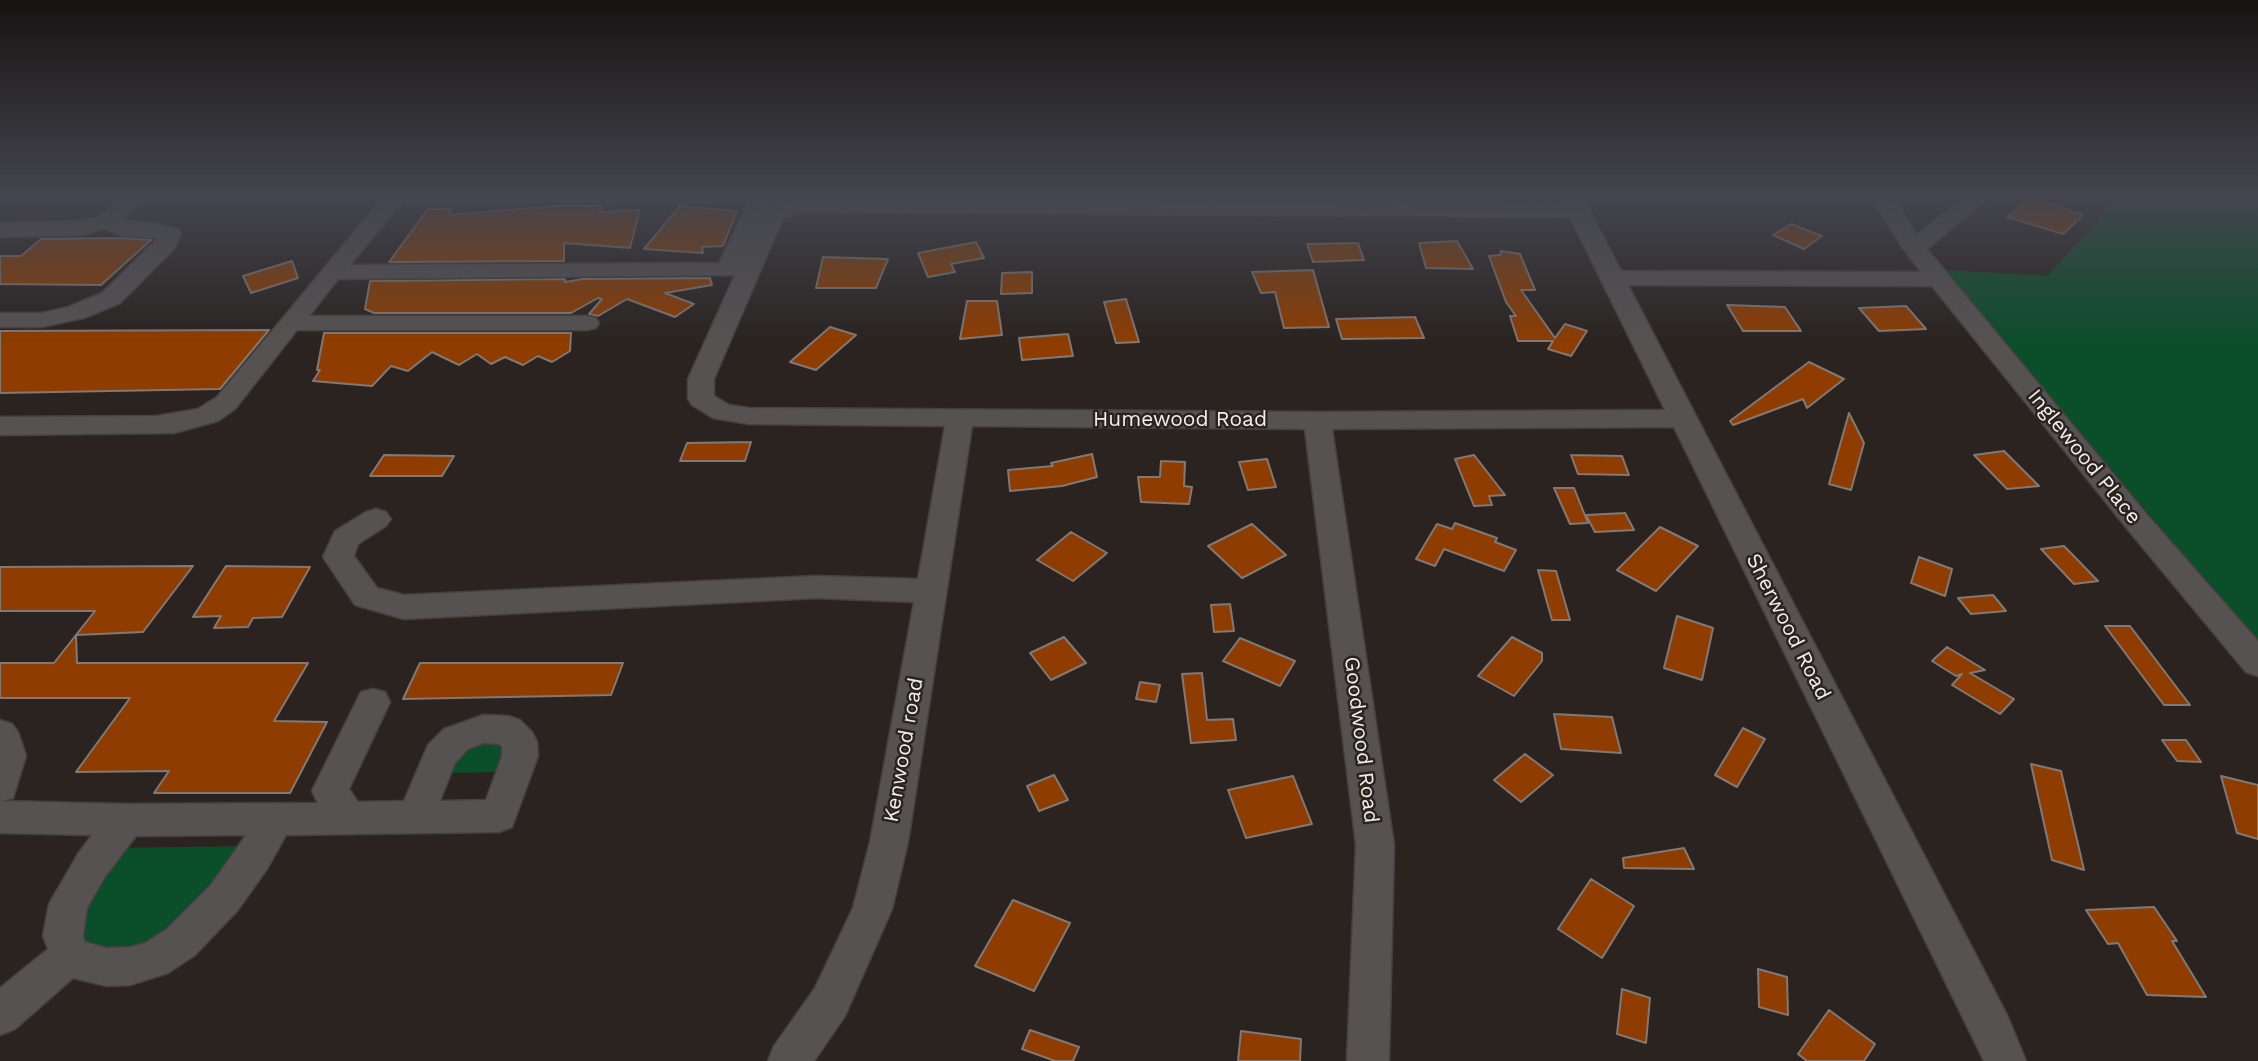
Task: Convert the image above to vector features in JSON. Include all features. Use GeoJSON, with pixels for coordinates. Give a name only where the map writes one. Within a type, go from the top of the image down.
{"type":"FeatureCollection","features":[{"type":"Feature","properties":{"kind":"street"},"geometry":{"type":"LineString","coordinates":[[0,320],[43,320],[75,313],[111,299],[166,244]]}},
{"type":"Feature","properties":{"kind":"street"},"geometry":{"type":"LineString","coordinates":[[0,426],[174,424],[208,415],[226,403],[355,244]]}},
{"type":"Feature","properties":{"kind":"street"},"geometry":{"type":"LineString","coordinates":[[331,272],[727,271],[740,244]]}},
{"type":"Feature","properties":{"kind":"street","name":"Humewood Road"},"geometry":{"type":"LineString","coordinates":[[761,244],[701,379],[701,399],[722,412],[749,416],[960,419],[1317,421],[1683,418]]}},
{"type":"Feature","properties":{"kind":"street","name":"Sherwood Road"},"geometry":{"type":"LineString","coordinates":[[1595,244],[1992,1030],[2005,1061]]}},
{"type":"Feature","properties":{"kind":"street","name":"Inglewood Place"},"geometry":{"type":"LineString","coordinates":[[1911,244],[2139,524],[2258,663]]}},
{"type":"Feature","properties":{"kind":"street"},"geometry":{"type":"LineString","coordinates":[[1914,248],[1920,244]]}},
{"type":"Feature","properties":{"kind":"street"},"geometry":{"type":"LineString","coordinates":[[1613,278],[1939,279]]}},
{"type":"Feature","properties":{"kind":"street"},"geometry":{"type":"LineString","coordinates":[[290,323],[587,323]]}},
{"type":"Feature","properties":{"kind":"street","name":"Kenwood road"},"geometry":{"type":"LineString","coordinates":[[789,1061],[830,1002],[872,909],[888,842],[960,419]]}},
{"type":"Feature","properties":{"kind":"street","name":"Goodwood Road"},"geometry":{"type":"LineString","coordinates":[[1317,421],[1375,845],[1368,1061]]}},
{"type":"Feature","properties":{"kind":"street"},"geometry":{"type":"LineString","coordinates":[[376,519],[346,538],[338,557],[366,597],[404,607],[817,587],[931,591]]}},
{"type":"Feature","properties":{"kind":"street"},"geometry":{"type":"LineString","coordinates":[[348,818],[330,791],[373,702]]}},
{"type":"Feature","properties":{"kind":"street"},"geometry":{"type":"LineString","coordinates":[[0,734],[6,742],[9,756],[0,787]]}},
{"type":"Feature","properties":{"kind":"street"},"geometry":{"type":"LineString","coordinates":[[0,817],[126,820],[416,817]]}},
{"type":"Feature","properties":{"kind":"street"},"geometry":{"type":"LineString","coordinates":[[126,820],[91,866],[68,904],[63,936],[70,955],[87,964],[107,967],[154,960],[181,942],[224,898],[254,857],[275,819]]}},
{"type":"Feature","properties":{"kind":"street"},"geometry":{"type":"LineString","coordinates":[[0,1015],[70,955]]}},
{"type":"Feature","properties":{"kind":"green space"},"geometry":{"type":"Polygon","coordinates":[[[2077,244],[2258,244],[2258,645],[1945,270],[2047,276],[2077,244]]]}},
{"type":"Feature","properties":{"kind":"green space"},"geometry":{"type":"Polygon","coordinates":[[[488,734],[509,745],[499,772],[446,773],[455,750],[488,734]]]}},
{"type":"Feature","properties":{"kind":"green space"},"geometry":{"type":"Polygon","coordinates":[[[260,846],[181,942],[87,964],[68,904],[105,848],[260,846]]]}},
{"type":"Feature","properties":{"kind":"building"},"geometry":{"type":"Polygon","coordinates":[[[36,244],[147,244],[101,285],[0,284],[0,256],[21,256],[36,244]]]}},
{"type":"Feature","properties":{"kind":"building"},"geometry":{"type":"Polygon","coordinates":[[[403,244],[564,244],[564,261],[389,262],[403,244]]]}},
{"type":"Feature","properties":{"kind":"building"},"geometry":{"type":"Polygon","coordinates":[[[571,244],[631,244],[630,248],[571,244]]]}},
{"type":"Feature","properties":{"kind":"building"},"geometry":{"type":"Polygon","coordinates":[[[649,244],[724,244],[723,246],[702,247],[703,253],[644,249],[649,244]]]}},
{"type":"Feature","properties":{"kind":"building"},"geometry":{"type":"Polygon","coordinates":[[[977,244],[984,258],[951,264],[955,272],[928,277],[918,253],[977,244]]]}},
{"type":"Feature","properties":{"kind":"building"},"geometry":{"type":"Polygon","coordinates":[[[1307,244],[1358,244],[1364,260],[1313,262],[1307,244]]]}},
{"type":"Feature","properties":{"kind":"building"},"geometry":{"type":"Polygon","coordinates":[[[1419,244],[1458,244],[1473,269],[1426,268],[1419,244]]]}},
{"type":"Feature","properties":{"kind":"building"},"geometry":{"type":"Polygon","coordinates":[[[1792,244],[1812,244],[1804,249],[1792,244]]]}},
{"type":"Feature","properties":{"kind":"building"},"geometry":{"type":"Polygon","coordinates":[[[1501,251],[1520,254],[1535,290],[1521,290],[1555,338],[1565,324],[1587,331],[1571,356],[1548,349],[1553,341],[1518,341],[1510,316],[1516,316],[1506,302],[1489,256],[1500,255],[1501,251]]]}},
{"type":"Feature","properties":{"kind":"building"},"geometry":{"type":"Polygon","coordinates":[[[823,257],[888,259],[876,288],[816,288],[823,257]]]}},
{"type":"Feature","properties":{"kind":"building"},"geometry":{"type":"Polygon","coordinates":[[[292,261],[298,278],[251,293],[243,276],[292,261]]]}},
{"type":"Feature","properties":{"kind":"building"},"geometry":{"type":"Polygon","coordinates":[[[1313,270],[1329,327],[1284,328],[1275,292],[1261,293],[1252,272],[1313,270]]]}},
{"type":"Feature","properties":{"kind":"building"},"geometry":{"type":"Polygon","coordinates":[[[1032,272],[1032,293],[1001,294],[1002,273],[1032,272]]]}},
{"type":"Feature","properties":{"kind":"building"},"geometry":{"type":"Polygon","coordinates":[[[710,278],[712,285],[665,293],[694,304],[675,317],[627,299],[598,316],[589,314],[602,299],[598,298],[571,313],[374,313],[365,309],[370,281],[565,279],[565,282],[583,279],[710,278]]]}},
{"type":"Feature","properties":{"kind":"building"},"geometry":{"type":"Polygon","coordinates":[[[1126,299],[1139,342],[1116,343],[1104,302],[1126,299]]]}},
{"type":"Feature","properties":{"kind":"building"},"geometry":{"type":"Polygon","coordinates":[[[967,301],[997,301],[1002,335],[960,339],[967,301]]]}},
{"type":"Feature","properties":{"kind":"building"},"geometry":{"type":"Polygon","coordinates":[[[1727,305],[1785,307],[1801,331],[1743,331],[1727,305]]]}},
{"type":"Feature","properties":{"kind":"building"},"geometry":{"type":"Polygon","coordinates":[[[1906,306],[1926,329],[1879,331],[1859,308],[1906,306]]]}},
{"type":"Feature","properties":{"kind":"building"},"geometry":{"type":"Polygon","coordinates":[[[1415,317],[1424,338],[1342,339],[1336,319],[1415,317]]]}},
{"type":"Feature","properties":{"kind":"building"},"geometry":{"type":"Polygon","coordinates":[[[830,327],[856,335],[816,370],[790,362],[830,327]]]}},
{"type":"Feature","properties":{"kind":"building"},"geometry":{"type":"Polygon","coordinates":[[[269,330],[220,389],[0,393],[0,331],[269,330]]]}},
{"type":"Feature","properties":{"kind":"building"},"geometry":{"type":"Polygon","coordinates":[[[324,333],[571,333],[570,351],[552,362],[538,356],[523,365],[505,357],[491,364],[477,354],[459,365],[432,352],[408,371],[391,366],[372,386],[313,381],[320,370],[317,370],[324,333]]]}},
{"type":"Feature","properties":{"kind":"building"},"geometry":{"type":"Polygon","coordinates":[[[1068,334],[1073,356],[1022,360],[1019,338],[1068,334]]]}},
{"type":"Feature","properties":{"kind":"building"},"geometry":{"type":"Polygon","coordinates":[[[1809,362],[1844,379],[1807,408],[1803,399],[1733,425],[1730,421],[1809,362]]]}},
{"type":"Feature","properties":{"kind":"building"},"geometry":{"type":"Polygon","coordinates":[[[1849,413],[1864,443],[1851,490],[1829,484],[1849,413]]]}},
{"type":"Feature","properties":{"kind":"building"},"geometry":{"type":"Polygon","coordinates":[[[751,442],[745,461],[680,461],[687,443],[751,442]]]}},
{"type":"Feature","properties":{"kind":"building"},"geometry":{"type":"Polygon","coordinates":[[[2004,451],[2039,486],[2007,489],[1974,455],[2004,451]]]}},
{"type":"Feature","properties":{"kind":"building"},"geometry":{"type":"Polygon","coordinates":[[[1092,454],[1097,477],[1062,486],[1010,491],[1008,470],[1053,466],[1051,463],[1092,454]]]}},
{"type":"Feature","properties":{"kind":"building"},"geometry":{"type":"Polygon","coordinates":[[[384,455],[454,456],[442,476],[370,476],[384,455]]]}},
{"type":"Feature","properties":{"kind":"building"},"geometry":{"type":"Polygon","coordinates":[[[1474,455],[1505,495],[1489,496],[1492,505],[1474,506],[1455,459],[1474,455]]]}},
{"type":"Feature","properties":{"kind":"building"},"geometry":{"type":"Polygon","coordinates":[[[1571,455],[1622,456],[1629,475],[1578,474],[1571,455]]]}},
{"type":"Feature","properties":{"kind":"building"},"geometry":{"type":"Polygon","coordinates":[[[1267,459],[1276,487],[1248,490],[1239,462],[1267,459]]]}},
{"type":"Feature","properties":{"kind":"building"},"geometry":{"type":"Polygon","coordinates":[[[1161,461],[1185,462],[1184,486],[1192,487],[1189,504],[1141,502],[1138,477],[1160,477],[1161,461]]]}},
{"type":"Feature","properties":{"kind":"building"},"geometry":{"type":"Polygon","coordinates":[[[1554,488],[1574,488],[1588,523],[1570,524],[1554,488]]]}},
{"type":"Feature","properties":{"kind":"building"},"geometry":{"type":"Polygon","coordinates":[[[1625,513],[1634,530],[1595,532],[1586,515],[1625,513]]]}},
{"type":"Feature","properties":{"kind":"building"},"geometry":{"type":"Polygon","coordinates":[[[1455,523],[1497,538],[1495,542],[1516,550],[1504,571],[1444,549],[1435,566],[1416,559],[1437,524],[1452,529],[1455,523]]]}},
{"type":"Feature","properties":{"kind":"building"},"geometry":{"type":"Polygon","coordinates":[[[1252,524],[1286,555],[1242,578],[1208,546],[1252,524]]]}},
{"type":"Feature","properties":{"kind":"building"},"geometry":{"type":"Polygon","coordinates":[[[1660,527],[1698,546],[1656,591],[1617,570],[1660,527]]]}},
{"type":"Feature","properties":{"kind":"building"},"geometry":{"type":"Polygon","coordinates":[[[1071,532],[1107,553],[1073,581],[1037,560],[1071,532]]]}},
{"type":"Feature","properties":{"kind":"building"},"geometry":{"type":"Polygon","coordinates":[[[2064,546],[2098,581],[2074,584],[2041,549],[2064,546]]]}},
{"type":"Feature","properties":{"kind":"building"},"geometry":{"type":"Polygon","coordinates":[[[1919,557],[1952,569],[1945,596],[1911,583],[1919,557]]]}},
{"type":"Feature","properties":{"kind":"building"},"geometry":{"type":"Polygon","coordinates":[[[193,566],[143,632],[76,635],[95,611],[0,611],[0,567],[193,566]]]}},
{"type":"Feature","properties":{"kind":"building"},"geometry":{"type":"Polygon","coordinates":[[[226,566],[310,567],[282,617],[253,618],[248,627],[214,628],[221,616],[193,617],[226,566]]]}},
{"type":"Feature","properties":{"kind":"building"},"geometry":{"type":"Polygon","coordinates":[[[1538,570],[1556,571],[1570,620],[1552,620],[1538,570]]]}},
{"type":"Feature","properties":{"kind":"building"},"geometry":{"type":"Polygon","coordinates":[[[1993,595],[2006,611],[1971,614],[1958,598],[1993,595]]]}},
{"type":"Feature","properties":{"kind":"building"},"geometry":{"type":"Polygon","coordinates":[[[1230,604],[1234,631],[1214,632],[1211,605],[1230,604]]]}},
{"type":"Feature","properties":{"kind":"building"},"geometry":{"type":"Polygon","coordinates":[[[1677,616],[1713,628],[1702,680],[1664,668],[1677,616]]]}},
{"type":"Feature","properties":{"kind":"building"},"geometry":{"type":"Polygon","coordinates":[[[2105,626],[2130,626],[2190,705],[2164,705],[2105,626]]]}},
{"type":"Feature","properties":{"kind":"building"},"geometry":{"type":"Polygon","coordinates":[[[76,635],[77,663],[308,663],[274,721],[327,722],[290,793],[154,793],[169,771],[76,772],[130,698],[0,698],[0,663],[54,663],[76,635]]]}},
{"type":"Feature","properties":{"kind":"building"},"geometry":{"type":"Polygon","coordinates":[[[1064,637],[1086,663],[1051,680],[1030,653],[1064,637]]]}},
{"type":"Feature","properties":{"kind":"building"},"geometry":{"type":"Polygon","coordinates":[[[1512,637],[1542,653],[1542,661],[1514,696],[1478,676],[1512,637]]]}},
{"type":"Feature","properties":{"kind":"building"},"geometry":{"type":"Polygon","coordinates":[[[1240,638],[1295,661],[1280,686],[1223,661],[1240,638]]]}},
{"type":"Feature","properties":{"kind":"building"},"geometry":{"type":"Polygon","coordinates":[[[1947,647],[1985,670],[1970,673],[2014,699],[2000,714],[1952,685],[1962,674],[1956,676],[1932,661],[1947,647]]]}},
{"type":"Feature","properties":{"kind":"building"},"geometry":{"type":"Polygon","coordinates":[[[420,663],[623,663],[611,695],[403,699],[420,663]]]}},
{"type":"Feature","properties":{"kind":"building"},"geometry":{"type":"Polygon","coordinates":[[[1202,673],[1207,720],[1233,719],[1236,740],[1191,743],[1182,674],[1202,673]]]}},
{"type":"Feature","properties":{"kind":"building"},"geometry":{"type":"Polygon","coordinates":[[[1140,682],[1160,685],[1156,702],[1136,699],[1140,682]]]}},
{"type":"Feature","properties":{"kind":"building"},"geometry":{"type":"Polygon","coordinates":[[[1554,714],[1612,717],[1621,753],[1561,749],[1554,714]]]}},
{"type":"Feature","properties":{"kind":"building"},"geometry":{"type":"Polygon","coordinates":[[[1743,728],[1765,739],[1737,787],[1715,775],[1743,728]]]}},
{"type":"Feature","properties":{"kind":"building"},"geometry":{"type":"Polygon","coordinates":[[[2162,740],[2186,740],[2201,762],[2177,761],[2162,740]]]}},
{"type":"Feature","properties":{"kind":"building"},"geometry":{"type":"Polygon","coordinates":[[[1525,754],[1553,775],[1521,802],[1494,780],[1525,754]]]}},
{"type":"Feature","properties":{"kind":"building"},"geometry":{"type":"Polygon","coordinates":[[[2031,764],[2061,771],[2084,870],[2052,860],[2031,764]]]}},
{"type":"Feature","properties":{"kind":"building"},"geometry":{"type":"Polygon","coordinates":[[[1054,775],[1068,800],[1039,811],[1027,786],[1054,775]]]}},
{"type":"Feature","properties":{"kind":"building"},"geometry":{"type":"Polygon","coordinates":[[[1293,776],[1312,824],[1246,838],[1228,790],[1293,776]]]}},
{"type":"Feature","properties":{"kind":"building"},"geometry":{"type":"Polygon","coordinates":[[[2221,776],[2258,785],[2258,839],[2237,833],[2221,776]]]}},
{"type":"Feature","properties":{"kind":"building"},"geometry":{"type":"Polygon","coordinates":[[[1684,848],[1694,869],[1624,868],[1623,858],[1684,848]]]}},
{"type":"Feature","properties":{"kind":"building"},"geometry":{"type":"Polygon","coordinates":[[[1591,879],[1634,906],[1602,958],[1558,929],[1591,879]]]}},
{"type":"Feature","properties":{"kind":"building"},"geometry":{"type":"Polygon","coordinates":[[[1013,900],[1070,923],[1034,991],[975,966],[1013,900]]]}},
{"type":"Feature","properties":{"kind":"building"},"geometry":{"type":"Polygon","coordinates":[[[2154,907],[2177,941],[2172,941],[2206,997],[2147,995],[2118,943],[2108,944],[2086,910],[2154,907]]]}},
{"type":"Feature","properties":{"kind":"building"},"geometry":{"type":"Polygon","coordinates":[[[1758,969],[1787,977],[1788,1015],[1759,1007],[1758,969]]]}},
{"type":"Feature","properties":{"kind":"building"},"geometry":{"type":"Polygon","coordinates":[[[1622,989],[1650,998],[1646,1043],[1617,1034],[1622,989]]]}},
{"type":"Feature","properties":{"kind":"building"},"geometry":{"type":"Polygon","coordinates":[[[1829,1010],[1875,1044],[1864,1061],[1807,1061],[1798,1054],[1829,1010]]]}},
{"type":"Feature","properties":{"kind":"building"},"geometry":{"type":"Polygon","coordinates":[[[1030,1030],[1079,1047],[1073,1061],[1055,1061],[1022,1049],[1030,1030]]]}},
{"type":"Feature","properties":{"kind":"building"},"geometry":{"type":"Polygon","coordinates":[[[1241,1031],[1301,1039],[1300,1061],[1238,1061],[1241,1031]]]}}]}
